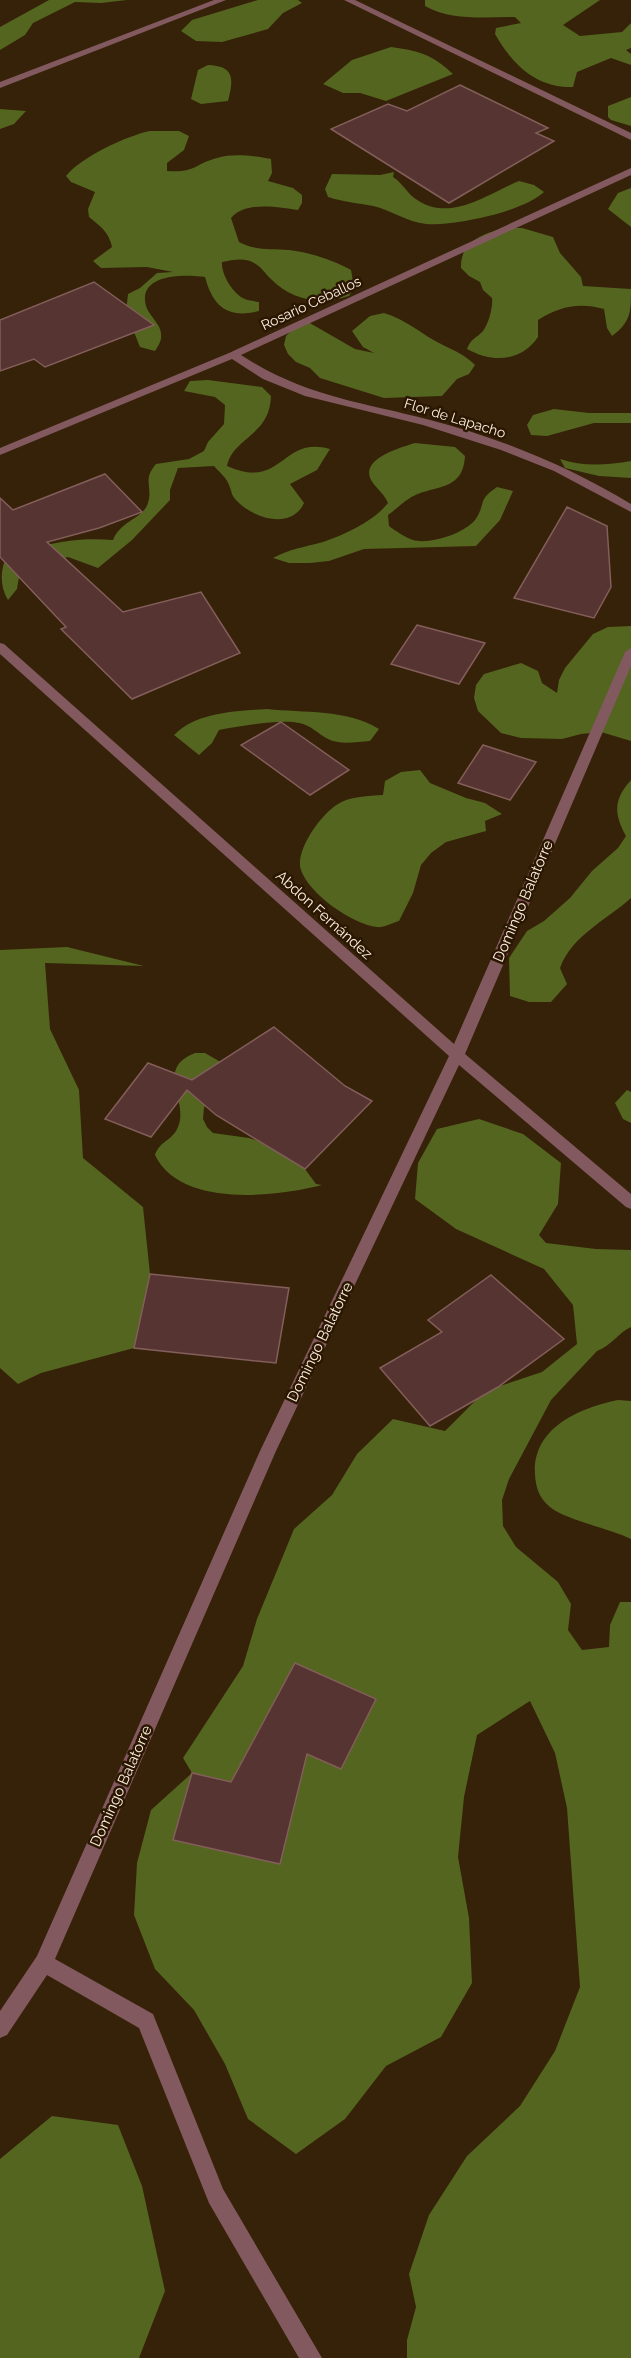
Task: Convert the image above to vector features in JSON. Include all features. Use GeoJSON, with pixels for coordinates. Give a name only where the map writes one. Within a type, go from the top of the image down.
{"type":"FeatureCollection","features":[{"type":"Feature","properties":{"kind":"street"},"geometry":{"type":"LineString","coordinates":[[0,85],[222,0]]}},
{"type":"Feature","properties":{"kind":"street"},"geometry":{"type":"LineString","coordinates":[[348,0],[631,137]]}},
{"type":"Feature","properties":{"kind":"street","name":"Rosario Ceballos"},"geometry":{"type":"LineString","coordinates":[[0,453],[233,355],[631,171]]}},
{"type":"Feature","properties":{"kind":"street","name":"Flor de Lapacho"},"geometry":{"type":"LineString","coordinates":[[233,355],[272,380],[333,402],[427,422],[514,452],[599,488],[631,509]]}},
{"type":"Feature","properties":{"kind":"street","name":"Abdon Fernández"},"geometry":{"type":"LineString","coordinates":[[0,647],[457,1055],[631,1203]]}},
{"type":"Feature","properties":{"kind":"street","name":"Domingo Balatorre"},"geometry":{"type":"LineString","coordinates":[[0,2028],[44,1963],[268,1451],[457,1055],[631,652]]}},
{"type":"Feature","properties":{"kind":"street"},"geometry":{"type":"LineString","coordinates":[[44,1963],[146,2021],[216,2196],[311,2358]]}},
{"type":"Feature","properties":{"kind":"green space"},"geometry":{"type":"Polygon","coordinates":[[[49,0],[127,0],[101,3],[75,2],[33,23],[25,35],[0,50],[0,27],[49,0]]]}},
{"type":"Feature","properties":{"kind":"green space"},"geometry":{"type":"Polygon","coordinates":[[[258,0],[298,0],[302,3],[283,13],[268,29],[222,42],[196,41],[181,31],[192,20],[258,0]]]}},
{"type":"Feature","properties":{"kind":"green space"},"geometry":{"type":"Polygon","coordinates":[[[425,0],[600,0],[563,25],[580,36],[622,32],[631,23],[631,48],[626,50],[631,54],[631,65],[611,58],[577,72],[573,87],[548,83],[537,79],[517,64],[495,34],[496,28],[521,23],[515,17],[469,17],[446,14],[425,6],[425,0]]]}},
{"type":"Feature","properties":{"kind":"green space"},"geometry":{"type":"Polygon","coordinates":[[[391,47],[425,54],[453,74],[386,101],[360,93],[343,93],[323,84],[352,60],[391,47]]]}},
{"type":"Feature","properties":{"kind":"green space"},"geometry":{"type":"Polygon","coordinates":[[[208,65],[223,68],[230,75],[231,86],[228,101],[201,104],[191,99],[198,70],[208,65]]]}},
{"type":"Feature","properties":{"kind":"green space"},"geometry":{"type":"Polygon","coordinates":[[[631,97],[631,126],[608,117],[608,106],[631,97]]]}},
{"type":"Feature","properties":{"kind":"green space"},"geometry":{"type":"Polygon","coordinates":[[[0,109],[26,111],[14,124],[0,129],[0,109]]]}},
{"type":"Feature","properties":{"kind":"green space"},"geometry":{"type":"Polygon","coordinates":[[[150,131],[179,131],[189,136],[184,150],[167,163],[167,171],[184,171],[223,156],[271,159],[272,173],[268,181],[293,188],[302,195],[302,203],[298,210],[262,206],[237,213],[231,218],[239,242],[257,248],[305,253],[344,266],[351,270],[354,287],[349,296],[328,300],[307,299],[279,286],[259,266],[250,261],[222,262],[223,272],[232,288],[245,299],[259,302],[259,311],[239,313],[223,308],[212,296],[205,277],[165,278],[149,287],[145,295],[146,306],[160,330],[160,341],[155,351],[140,347],[126,312],[128,294],[140,288],[157,273],[173,272],[147,267],[101,268],[93,261],[112,247],[111,242],[100,226],[89,217],[88,209],[95,192],[71,182],[66,176],[82,162],[105,148],[129,137],[150,131]]]}},
{"type":"Feature","properties":{"kind":"green space"},"geometry":{"type":"Polygon","coordinates":[[[394,172],[393,177],[413,197],[426,205],[440,208],[453,208],[467,204],[519,181],[534,185],[544,192],[521,206],[488,216],[453,223],[426,224],[373,206],[328,197],[325,189],[332,174],[380,175],[394,172]]]}},
{"type":"Feature","properties":{"kind":"green space"},"geometry":{"type":"Polygon","coordinates":[[[631,188],[631,227],[608,209],[618,193],[631,188]]]}},
{"type":"Feature","properties":{"kind":"green space"},"geometry":{"type":"Polygon","coordinates":[[[506,228],[522,228],[553,237],[560,253],[581,277],[583,286],[631,289],[629,316],[623,326],[612,336],[607,328],[604,309],[587,306],[570,307],[554,311],[538,320],[538,337],[531,345],[515,355],[506,358],[486,357],[467,349],[487,324],[492,298],[483,290],[480,282],[461,268],[462,259],[469,245],[475,240],[506,228]]]}},
{"type":"Feature","properties":{"kind":"green space"},"geometry":{"type":"Polygon","coordinates":[[[384,313],[407,323],[464,356],[475,365],[469,374],[457,379],[442,396],[384,398],[320,378],[310,368],[296,362],[288,354],[284,345],[286,336],[294,328],[308,322],[355,349],[374,353],[363,347],[352,331],[370,316],[384,313]]]}},
{"type":"Feature","properties":{"kind":"green space"},"geometry":{"type":"Polygon","coordinates":[[[208,380],[262,387],[271,396],[265,420],[236,448],[227,466],[245,472],[260,472],[271,468],[301,449],[314,447],[330,449],[317,470],[290,484],[304,503],[298,511],[291,517],[282,519],[263,517],[253,513],[237,501],[227,480],[214,466],[178,468],[170,490],[170,500],[132,540],[98,568],[68,557],[29,568],[19,577],[17,589],[8,600],[3,590],[2,579],[6,557],[59,542],[113,540],[121,528],[142,513],[148,503],[150,474],[156,464],[189,459],[204,451],[208,442],[224,424],[225,405],[215,397],[184,391],[190,381],[208,380]]]}},
{"type":"Feature","properties":{"kind":"green space"},"geometry":{"type":"Polygon","coordinates":[[[554,409],[589,413],[631,413],[631,423],[594,423],[547,436],[531,435],[527,425],[533,415],[554,409]]]}},
{"type":"Feature","properties":{"kind":"green space"},"geometry":{"type":"Polygon","coordinates":[[[415,443],[455,447],[465,456],[463,468],[453,482],[419,494],[401,504],[388,515],[389,526],[413,540],[438,539],[457,533],[472,523],[480,512],[485,498],[497,487],[513,491],[500,520],[476,546],[364,549],[329,561],[310,563],[289,563],[273,558],[340,535],[375,516],[388,503],[373,483],[369,475],[370,468],[382,456],[415,443]]]}},
{"type":"Feature","properties":{"kind":"green space"},"geometry":{"type":"Polygon","coordinates":[[[560,459],[595,464],[631,461],[631,478],[599,476],[565,468],[560,459]]]}},
{"type":"Feature","properties":{"kind":"green space"},"geometry":{"type":"Polygon","coordinates":[[[631,626],[631,741],[601,732],[562,739],[521,738],[501,733],[478,711],[474,698],[476,685],[484,674],[521,663],[538,671],[542,683],[557,693],[559,680],[565,668],[593,634],[608,627],[631,626]]]}},
{"type":"Feature","properties":{"kind":"green space"},"geometry":{"type":"Polygon","coordinates":[[[267,709],[339,715],[379,729],[370,741],[343,743],[332,741],[299,723],[248,725],[219,730],[212,743],[199,755],[174,735],[183,727],[205,717],[267,709]]]}},
{"type":"Feature","properties":{"kind":"green space"},"geometry":{"type":"Polygon","coordinates":[[[420,770],[430,783],[485,803],[502,814],[485,821],[486,831],[446,842],[431,853],[421,865],[413,893],[399,921],[379,927],[367,925],[344,914],[313,889],[301,870],[300,862],[305,843],[324,815],[338,804],[354,798],[383,795],[385,781],[401,772],[420,770]]]}},
{"type":"Feature","properties":{"kind":"green space"},"geometry":{"type":"Polygon","coordinates":[[[631,780],[631,898],[581,937],[573,946],[560,968],[567,984],[551,1002],[529,1002],[510,996],[509,958],[527,931],[544,921],[570,898],[592,871],[618,848],[626,836],[619,821],[617,807],[621,794],[631,780]]]}},
{"type":"Feature","properties":{"kind":"green space"},"geometry":{"type":"Polygon","coordinates":[[[67,947],[144,966],[45,963],[50,1029],[79,1090],[83,1158],[143,1207],[150,1274],[134,1348],[41,1373],[18,1384],[0,1368],[0,950],[67,947]]]}},
{"type":"Feature","properties":{"kind":"green space"},"geometry":{"type":"Polygon","coordinates":[[[195,1053],[205,1053],[224,1064],[204,1108],[203,1119],[207,1127],[213,1133],[261,1142],[305,1169],[316,1184],[322,1185],[280,1193],[231,1194],[207,1191],[185,1184],[167,1172],[155,1155],[159,1147],[176,1131],[180,1120],[176,1068],[183,1060],[195,1053]]]}},
{"type":"Feature","properties":{"kind":"green space"},"geometry":{"type":"Polygon","coordinates":[[[627,1090],[631,1092],[631,1123],[623,1119],[615,1103],[627,1090]]]}},
{"type":"Feature","properties":{"kind":"green space"},"geometry":{"type":"Polygon","coordinates":[[[479,1119],[523,1134],[561,1163],[558,1204],[539,1235],[546,1243],[596,1249],[631,1250],[631,1327],[597,1351],[551,1400],[509,1479],[502,1500],[503,1526],[516,1547],[558,1582],[571,1604],[568,1630],[582,1650],[609,1647],[610,1625],[620,1602],[631,1602],[631,2358],[407,2358],[407,2340],[416,2307],[409,2274],[429,2215],[467,2156],[520,2106],[555,2051],[580,1987],[567,1808],[555,1753],[530,1701],[477,1735],[464,1797],[458,1857],[469,1918],[472,1983],[441,2037],[386,2066],[345,2119],[296,2154],[248,2119],[225,2064],[194,2010],[155,1969],[134,1915],[137,1863],[151,1810],[192,1773],[183,1758],[243,1666],[257,1619],[294,1529],[332,1495],[357,1454],[393,1419],[445,1431],[478,1398],[500,1386],[542,1372],[577,1344],[573,1305],[544,1269],[456,1229],[415,1199],[418,1163],[437,1129],[479,1119]]]}},
{"type":"Feature","properties":{"kind":"green space"},"geometry":{"type":"Polygon","coordinates":[[[618,1400],[631,1401],[631,1539],[556,1511],[546,1504],[541,1496],[535,1475],[536,1459],[541,1445],[561,1423],[588,1408],[618,1400]]]}},
{"type":"Feature","properties":{"kind":"green space"},"geometry":{"type":"Polygon","coordinates":[[[52,2116],[118,2125],[142,2186],[165,2291],[139,2358],[0,2358],[0,2159],[52,2116]]]}},
{"type":"Feature","properties":{"kind":"building"},"geometry":{"type":"Polygon","coordinates":[[[460,85],[548,128],[536,133],[554,141],[449,203],[331,129],[388,104],[407,111],[460,85]]]}},
{"type":"Feature","properties":{"kind":"building"},"geometry":{"type":"Polygon","coordinates":[[[94,282],[154,325],[45,367],[34,359],[0,371],[0,320],[94,282]]]}},
{"type":"Feature","properties":{"kind":"building"},"geometry":{"type":"Polygon","coordinates":[[[105,474],[142,512],[99,528],[47,542],[123,612],[201,592],[240,653],[132,699],[61,629],[66,627],[0,557],[0,498],[13,510],[105,474]]]}},
{"type":"Feature","properties":{"kind":"building"},"geometry":{"type":"Polygon","coordinates":[[[567,507],[607,526],[611,587],[594,618],[514,598],[567,507]]]}},
{"type":"Feature","properties":{"kind":"building"},"geometry":{"type":"Polygon","coordinates":[[[417,625],[485,643],[459,684],[391,664],[417,625]]]}},
{"type":"Feature","properties":{"kind":"building"},"geometry":{"type":"Polygon","coordinates":[[[281,722],[349,770],[310,795],[241,745],[281,722]]]}},
{"type":"Feature","properties":{"kind":"building"},"geometry":{"type":"Polygon","coordinates":[[[483,745],[536,762],[510,800],[458,783],[483,745]]]}},
{"type":"Feature","properties":{"kind":"building"},"geometry":{"type":"Polygon","coordinates":[[[274,1027],[345,1086],[372,1101],[305,1169],[216,1115],[187,1090],[151,1137],[105,1119],[148,1063],[192,1080],[274,1027]]]}},
{"type":"Feature","properties":{"kind":"building"},"geometry":{"type":"Polygon","coordinates":[[[150,1274],[289,1288],[276,1363],[134,1348],[150,1274]]]}},
{"type":"Feature","properties":{"kind":"building"},"geometry":{"type":"Polygon","coordinates":[[[491,1275],[564,1339],[498,1387],[430,1426],[380,1368],[442,1332],[428,1320],[491,1275]]]}},
{"type":"Feature","properties":{"kind":"building"},"geometry":{"type":"Polygon","coordinates":[[[295,1663],[376,1699],[341,1769],[307,1754],[280,1864],[173,1840],[192,1773],[231,1782],[295,1663]]]}}]}
